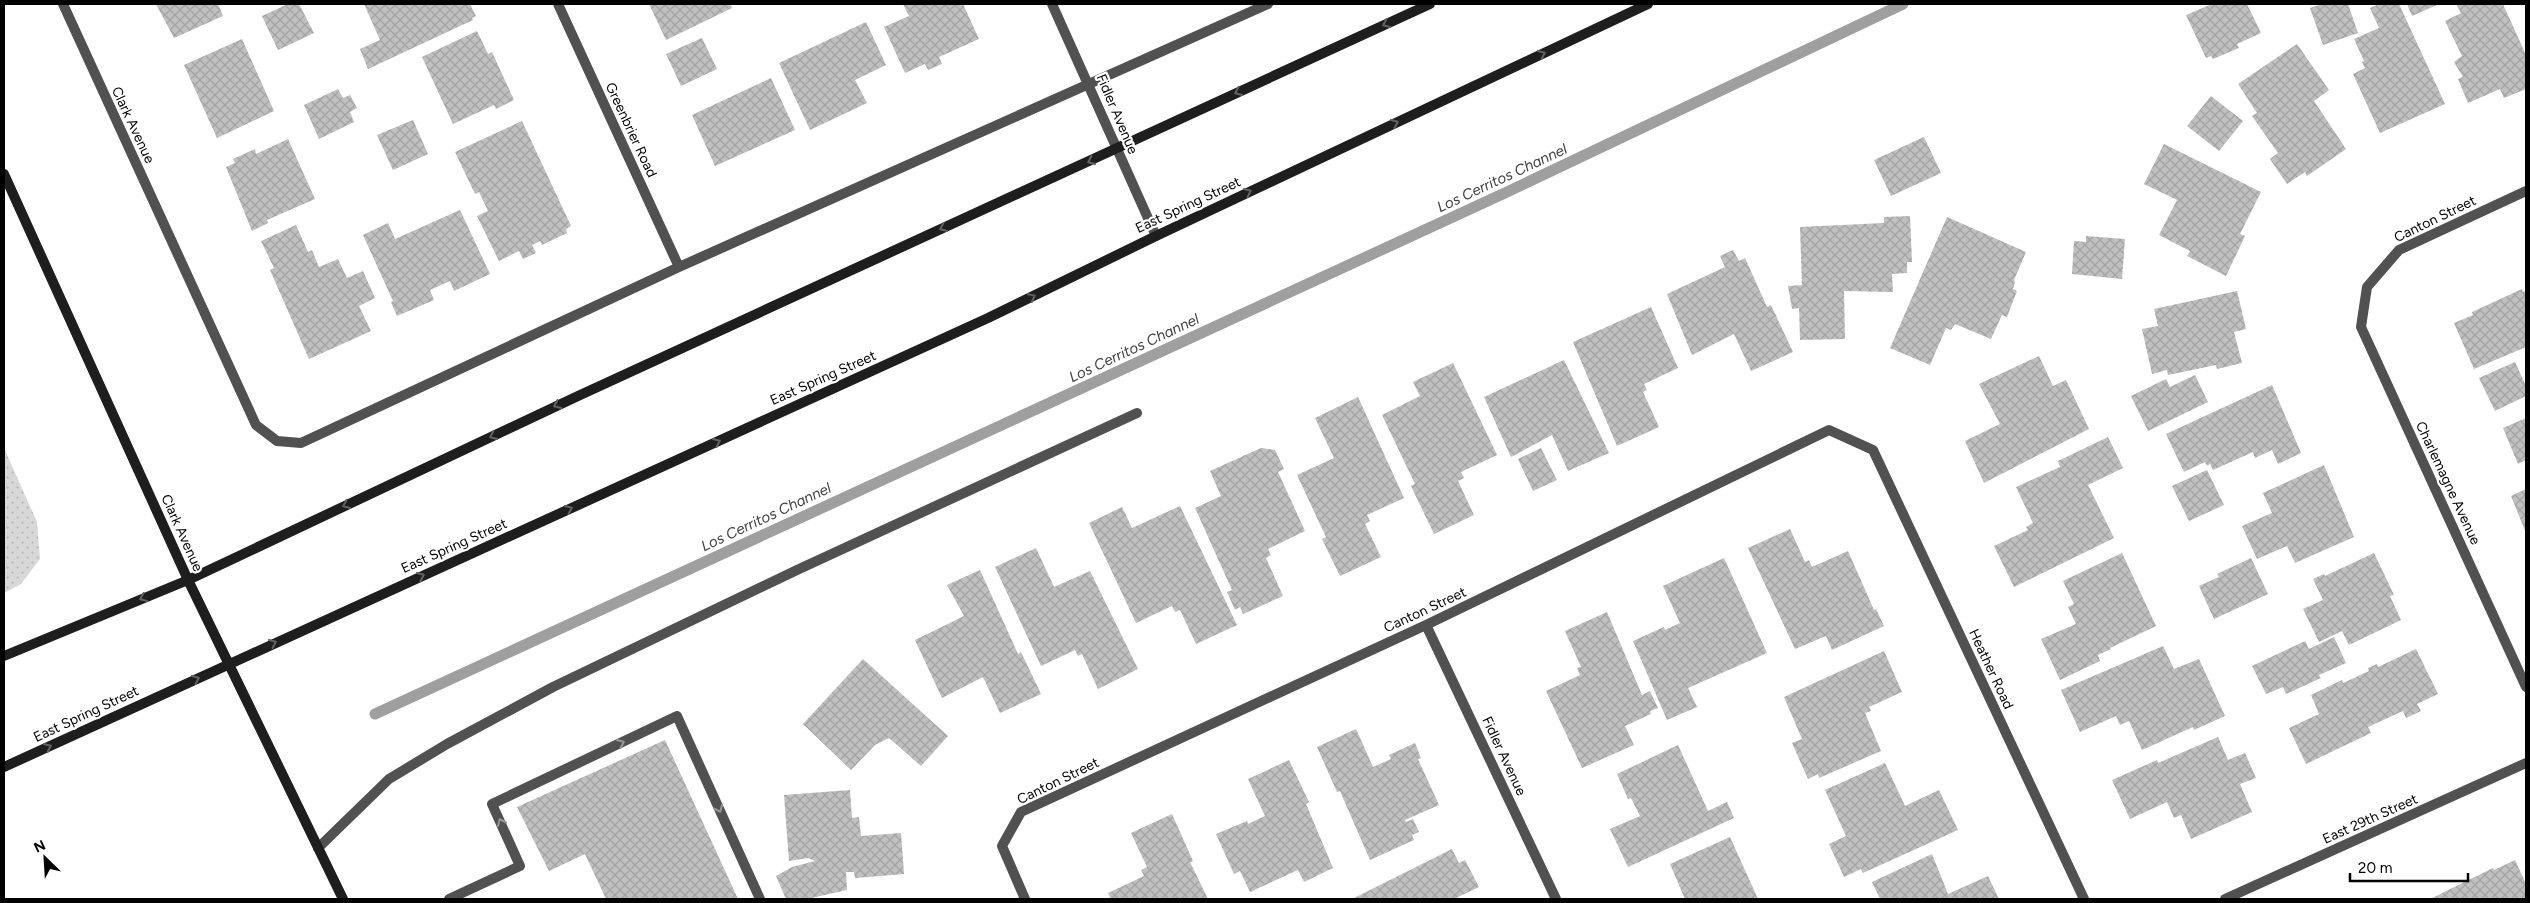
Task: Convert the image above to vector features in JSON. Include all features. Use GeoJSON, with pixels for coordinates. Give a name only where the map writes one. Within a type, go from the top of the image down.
{"type":"FeatureCollection","features":[{"type":"Feature","properties":{"kind":"main road"},"geometry":{"type":"LineString","coordinates":[[4,656],[188,580],[578,396],[1430,4]]}},
{"type":"Feature","properties":{"kind":"main road","name":"East Spring Street"},"geometry":{"type":"LineString","coordinates":[[4,767],[988,318],[1156,236],[1648,4]]}},
{"type":"Feature","properties":{"kind":"main road","name":"Clark Avenue"},"geometry":{"type":"LineString","coordinates":[[4,174],[188,580],[343,899]]}},
{"type":"Feature","properties":{"kind":"street","name":"Clark Avenue"},"geometry":{"type":"LineString","coordinates":[[63,4],[256,425],[277,441],[301,443],[679,267]]}},
{"type":"Feature","properties":{"kind":"street","name":"Greenbrier Road"},"geometry":{"type":"LineString","coordinates":[[558,4],[679,267]]}},
{"type":"Feature","properties":{"kind":"street","name":"Fidler Avenue"},"geometry":{"type":"LineString","coordinates":[[1052,4],[1156,236]]}},
{"type":"Feature","properties":{"kind":"street"},"geometry":{"type":"LineString","coordinates":[[679,267],[1268,4]]}},
{"type":"Feature","properties":{"kind":"street","name":"Canton Street"},"geometry":{"type":"LineString","coordinates":[[2367,287],[2399,250],[2526,191]]}},
{"type":"Feature","properties":{"kind":"street","name":"Charlemagne Avenue"},"geometry":{"type":"LineString","coordinates":[[2367,287],[2361,327],[2526,687]]}},
{"type":"Feature","properties":{"kind":"street"},"geometry":{"type":"LineString","coordinates":[[318,848],[389,779],[512,708],[797,570],[1137,413]]}},
{"type":"Feature","properties":{"kind":"street","name":"Canton Street"},"geometry":{"type":"LineString","coordinates":[[1025,899],[1002,846],[1021,812],[1426,626],[1829,430],[1873,450]]}},
{"type":"Feature","properties":{"kind":"street","name":"Heather Road"},"geometry":{"type":"LineString","coordinates":[[1873,450],[2084,899]]}},
{"type":"Feature","properties":{"kind":"street","name":"Fidler Avenue"},"geometry":{"type":"LineString","coordinates":[[1426,626],[1556,899]]}},
{"type":"Feature","properties":{"kind":"street"},"geometry":{"type":"LineString","coordinates":[[449,899],[520,866],[492,804],[677,716],[760,899]]}},
{"type":"Feature","properties":{"kind":"street","name":"East 29th Street"},"geometry":{"type":"LineString","coordinates":[[2225,899],[2526,763]]}},
{"type":"Feature","properties":{"kind":"shaded area"},"geometry":{"type":"Polygon","coordinates":[[[4,448],[37,522],[40,559],[21,584],[4,593],[4,448]]]}},
{"type":"Feature","properties":{"kind":"building"},"geometry":{"type":"Polygon","coordinates":[[[156,4],[218,4],[223,16],[174,38],[156,4]]]}},
{"type":"Feature","properties":{"kind":"building"},"geometry":{"type":"Polygon","coordinates":[[[288,4],[299,4],[314,33],[278,50],[262,16],[288,4]]]}},
{"type":"Feature","properties":{"kind":"building"},"geometry":{"type":"Polygon","coordinates":[[[364,4],[470,4],[476,16],[472,18],[473,20],[368,69],[360,49],[380,40],[364,4]]]}},
{"type":"Feature","properties":{"kind":"building"},"geometry":{"type":"Polygon","coordinates":[[[649,4],[730,4],[732,8],[666,40],[649,4]]]}},
{"type":"Feature","properties":{"kind":"building"},"geometry":{"type":"Polygon","coordinates":[[[903,4],[963,4],[979,39],[939,57],[942,64],[928,70],[925,64],[905,73],[884,27],[909,16],[903,4]]]}},
{"type":"Feature","properties":{"kind":"building"},"geometry":{"type":"Polygon","coordinates":[[[2212,4],[2247,4],[2261,33],[2237,44],[2239,48],[2213,59],[2211,56],[2206,58],[2186,15],[2212,4]]]}},
{"type":"Feature","properties":{"kind":"building"},"geometry":{"type":"Polygon","coordinates":[[[2322,4],[2348,4],[2358,33],[2323,45],[2310,8],[2322,4]]]}},
{"type":"Feature","properties":{"kind":"building"},"geometry":{"type":"Polygon","coordinates":[[[2379,4],[2399,4],[2445,104],[2380,133],[2353,74],[2365,68],[2362,62],[2364,61],[2354,39],[2379,28],[2370,8],[2379,4]]]}},
{"type":"Feature","properties":{"kind":"building"},"geometry":{"type":"Polygon","coordinates":[[[2407,4],[2439,4],[2412,16],[2407,4]]]}},
{"type":"Feature","properties":{"kind":"building"},"geometry":{"type":"Polygon","coordinates":[[[2456,4],[2503,4],[2526,55],[2526,89],[2504,98],[2500,89],[2468,103],[2458,79],[2463,77],[2454,62],[2462,56],[2445,21],[2461,13],[2456,4]]]}},
{"type":"Feature","properties":{"kind":"building"},"geometry":{"type":"Polygon","coordinates":[[[866,22],[886,65],[855,80],[867,103],[810,130],[779,63],[866,22]]]}},
{"type":"Feature","properties":{"kind":"building"},"geometry":{"type":"Polygon","coordinates":[[[477,31],[488,54],[492,52],[514,100],[496,109],[494,105],[453,124],[422,57],[477,31]]]}},
{"type":"Feature","properties":{"kind":"building"},"geometry":{"type":"Polygon","coordinates":[[[702,38],[717,69],[681,86],[666,54],[702,38]]]}},
{"type":"Feature","properties":{"kind":"building"},"geometry":{"type":"Polygon","coordinates":[[[242,39],[274,111],[217,138],[184,65],[242,39]]]}},
{"type":"Feature","properties":{"kind":"building"},"geometry":{"type":"Polygon","coordinates":[[[2297,44],[2329,90],[2314,101],[2346,149],[2307,176],[2305,172],[2287,184],[2270,159],[2278,153],[2252,116],[2257,113],[2238,84],[2297,44]]]}},
{"type":"Feature","properties":{"kind":"building"},"geometry":{"type":"Polygon","coordinates":[[[771,78],[795,130],[715,166],[692,115],[771,78]]]}},
{"type":"Feature","properties":{"kind":"building"},"geometry":{"type":"Polygon","coordinates":[[[338,89],[343,98],[350,95],[357,108],[350,112],[354,122],[319,139],[304,105],[338,89]]]}},
{"type":"Feature","properties":{"kind":"building"},"geometry":{"type":"Polygon","coordinates":[[[2211,96],[2243,121],[2219,151],[2187,126],[2211,96]]]}},
{"type":"Feature","properties":{"kind":"building"},"geometry":{"type":"Polygon","coordinates":[[[413,120],[428,154],[393,170],[377,135],[413,120]]]}},
{"type":"Feature","properties":{"kind":"building"},"geometry":{"type":"Polygon","coordinates":[[[522,121],[571,226],[566,229],[567,233],[542,245],[540,241],[532,245],[536,253],[523,259],[519,251],[499,261],[477,216],[488,211],[479,192],[475,194],[455,152],[522,121]]]}},
{"type":"Feature","properties":{"kind":"building"},"geometry":{"type":"Polygon","coordinates":[[[1924,137],[1941,173],[1891,196],[1874,160],[1924,137]]]}},
{"type":"Feature","properties":{"kind":"building"},"geometry":{"type":"Polygon","coordinates":[[[288,139],[315,199],[267,220],[268,223],[252,231],[226,167],[235,163],[233,159],[255,149],[256,154],[288,139]]]}},
{"type":"Feature","properties":{"kind":"building"},"geometry":{"type":"Polygon","coordinates":[[[2164,144],[2261,192],[2240,234],[2245,236],[2226,276],[2187,256],[2190,251],[2159,235],[2177,200],[2144,184],[2164,144]]]}},
{"type":"Feature","properties":{"kind":"building"},"geometry":{"type":"Polygon","coordinates":[[[460,210],[490,274],[454,291],[450,281],[430,290],[434,300],[397,316],[391,302],[393,301],[363,235],[388,223],[395,239],[460,210]]]}},
{"type":"Feature","properties":{"kind":"building"},"geometry":{"type":"Polygon","coordinates":[[[1910,216],[1912,262],[1907,262],[1907,273],[1892,274],[1893,292],[1844,291],[1845,339],[1800,340],[1799,308],[1792,309],[1788,286],[1802,285],[1800,227],[1884,223],[1884,217],[1910,216]]]}},
{"type":"Feature","properties":{"kind":"building"},"geometry":{"type":"Polygon","coordinates":[[[1947,217],[2026,252],[2014,280],[2013,289],[2017,291],[2007,317],[2002,315],[1991,339],[1955,324],[1951,330],[1946,328],[1930,365],[1890,348],[1947,217]]]}},
{"type":"Feature","properties":{"kind":"building"},"geometry":{"type":"Polygon","coordinates":[[[296,225],[308,252],[312,250],[319,267],[338,259],[347,278],[363,271],[375,298],[359,306],[371,331],[309,359],[270,270],[274,268],[261,241],[296,225]]]}},
{"type":"Feature","properties":{"kind":"building"},"geometry":{"type":"Polygon","coordinates":[[[2086,236],[2125,239],[2122,279],[2072,274],[2074,241],[2086,242],[2086,236]]]}},
{"type":"Feature","properties":{"kind":"building"},"geometry":{"type":"Polygon","coordinates":[[[1733,250],[1739,261],[1745,258],[1767,307],[1771,305],[1793,352],[1751,371],[1734,334],[1692,355],[1667,294],[1725,267],[1720,256],[1733,250]]]}},
{"type":"Feature","properties":{"kind":"building"},"geometry":{"type":"Polygon","coordinates":[[[2522,289],[2523,292],[2526,291],[2526,347],[2474,369],[2454,323],[2473,315],[2472,312],[2522,289]]]}},
{"type":"Feature","properties":{"kind":"building"},"geometry":{"type":"Polygon","coordinates":[[[2237,291],[2246,329],[2234,332],[2242,363],[2217,369],[2216,365],[2168,375],[2167,370],[2152,374],[2142,329],[2158,326],[2154,309],[2237,291]]]}},
{"type":"Feature","properties":{"kind":"building"},"geometry":{"type":"Polygon","coordinates":[[[1651,307],[1678,368],[1644,384],[1647,390],[1643,392],[1659,427],[1617,446],[1573,342],[1651,307]]]}},
{"type":"Feature","properties":{"kind":"building"},"geometry":{"type":"Polygon","coordinates":[[[2039,356],[2053,386],[2066,380],[2089,429],[1984,483],[1965,441],[2000,424],[1979,384],[2039,356]]]}},
{"type":"Feature","properties":{"kind":"building"},"geometry":{"type":"Polygon","coordinates":[[[1564,360],[1609,453],[1568,471],[1552,435],[1511,457],[1484,397],[1564,360]]]}},
{"type":"Feature","properties":{"kind":"building"},"geometry":{"type":"Polygon","coordinates":[[[2515,362],[2526,386],[2526,396],[2495,411],[2479,378],[2515,362]]]}},
{"type":"Feature","properties":{"kind":"building"},"geometry":{"type":"Polygon","coordinates":[[[1453,363],[1497,455],[1461,472],[1464,478],[1458,481],[1474,515],[1434,534],[1411,486],[1415,484],[1382,415],[1420,396],[1413,382],[1453,363]]]}},
{"type":"Feature","properties":{"kind":"building"},"geometry":{"type":"Polygon","coordinates":[[[2195,375],[2208,402],[2148,431],[2131,396],[2166,379],[2170,387],[2195,375]]]}},
{"type":"Feature","properties":{"kind":"building"},"geometry":{"type":"Polygon","coordinates":[[[2272,385],[2301,453],[2278,464],[2272,450],[2255,458],[2253,452],[2213,470],[2210,464],[2207,466],[2205,462],[2184,472],[2166,434],[2272,385]]]}},
{"type":"Feature","properties":{"kind":"building"},"geometry":{"type":"Polygon","coordinates":[[[1358,397],[1404,498],[1367,515],[1370,521],[1365,524],[1381,557],[1340,576],[1322,539],[1326,537],[1297,475],[1334,458],[1315,418],[1358,397]]]}},
{"type":"Feature","properties":{"kind":"building"},"geometry":{"type":"Polygon","coordinates":[[[2526,418],[2526,460],[2518,464],[2503,428],[2526,418]]]}},
{"type":"Feature","properties":{"kind":"building"},"geometry":{"type":"Polygon","coordinates":[[[2108,437],[2123,468],[2088,485],[2114,538],[2014,587],[1994,546],[2028,530],[2026,527],[2033,523],[2016,487],[2060,467],[2058,461],[2108,437]]]}},
{"type":"Feature","properties":{"kind":"building"},"geometry":{"type":"Polygon","coordinates":[[[1261,448],[1275,450],[1284,469],[1278,472],[1305,531],[1268,549],[1271,555],[1266,558],[1283,596],[1243,614],[1240,607],[1235,610],[1227,592],[1232,590],[1195,508],[1221,496],[1210,471],[1261,448]]]}},
{"type":"Feature","properties":{"kind":"building"},"geometry":{"type":"Polygon","coordinates":[[[1541,448],[1557,480],[1533,491],[1518,459],[1541,448]]]}},
{"type":"Feature","properties":{"kind":"building"},"geometry":{"type":"Polygon","coordinates":[[[2324,465],[2354,537],[2295,563],[2287,546],[2257,559],[2242,526],[2272,513],[2263,493],[2324,465]]]}},
{"type":"Feature","properties":{"kind":"building"},"geometry":{"type":"Polygon","coordinates":[[[2207,470],[2224,505],[2189,521],[2172,486],[2207,470]]]}},
{"type":"Feature","properties":{"kind":"building"},"geometry":{"type":"Polygon","coordinates":[[[2526,489],[2526,533],[2511,496],[2526,489]]]}},
{"type":"Feature","properties":{"kind":"building"},"geometry":{"type":"Polygon","coordinates":[[[1180,506],[1237,625],[1196,644],[1180,610],[1175,612],[1172,606],[1136,623],[1089,523],[1122,507],[1132,528],[1180,506]]]}},
{"type":"Feature","properties":{"kind":"building"},"geometry":{"type":"Polygon","coordinates":[[[1790,529],[1805,562],[1809,560],[1812,567],[1848,551],[1874,610],[1876,609],[1884,626],[1832,650],[1826,636],[1795,649],[1748,548],[1790,529]]]}},
{"type":"Feature","properties":{"kind":"building"},"geometry":{"type":"Polygon","coordinates":[[[1036,548],[1054,587],[1090,571],[1138,669],[1098,689],[1082,654],[1078,656],[1075,650],[1041,666],[995,567],[1036,548]]]}},
{"type":"Feature","properties":{"kind":"building"},"geometry":{"type":"Polygon","coordinates":[[[2122,553],[2156,626],[2110,648],[2098,655],[2100,661],[2060,680],[2041,639],[2076,624],[2068,607],[2074,604],[2063,581],[2122,553]]]}},
{"type":"Feature","properties":{"kind":"building"},"geometry":{"type":"Polygon","coordinates":[[[2374,553],[2394,595],[2390,596],[2401,620],[2349,645],[2342,631],[2319,642],[2303,609],[2323,600],[2313,579],[2324,574],[2325,576],[2374,553]]]}},
{"type":"Feature","properties":{"kind":"building"},"geometry":{"type":"Polygon","coordinates":[[[1724,558],[1767,653],[1688,688],[1697,707],[1667,720],[1633,641],[1664,627],[1665,630],[1680,623],[1663,586],[1724,558]]]}},
{"type":"Feature","properties":{"kind":"building"},"geometry":{"type":"Polygon","coordinates":[[[2251,558],[2268,594],[2214,619],[2199,586],[2219,577],[2217,574],[2251,558]]]}},
{"type":"Feature","properties":{"kind":"building"},"geometry":{"type":"Polygon","coordinates":[[[980,570],[1018,654],[1021,652],[1041,694],[1000,713],[983,677],[942,698],[915,640],[964,616],[947,585],[980,570]]]}},
{"type":"Feature","properties":{"kind":"building"},"geometry":{"type":"Polygon","coordinates":[[[1607,612],[1642,695],[1650,691],[1658,708],[1650,711],[1651,714],[1625,726],[1634,745],[1582,768],[1546,691],[1580,675],[1577,668],[1581,667],[1565,631],[1607,612]]]}},
{"type":"Feature","properties":{"kind":"building"},"geometry":{"type":"Polygon","coordinates":[[[2334,637],[2346,663],[2319,675],[2321,678],[2286,694],[2283,687],[2266,694],[2252,666],[2305,641],[2309,649],[2334,637]]]}},
{"type":"Feature","properties":{"kind":"building"},"geometry":{"type":"Polygon","coordinates":[[[2163,646],[2174,669],[2199,659],[2225,716],[2194,730],[2193,727],[2142,750],[2129,721],[2120,725],[2116,716],[2080,732],[2061,690],[2163,646]]]}},
{"type":"Feature","properties":{"kind":"building"},"geometry":{"type":"Polygon","coordinates":[[[2416,649],[2438,694],[2417,704],[2421,711],[2406,718],[2403,711],[2368,727],[2371,733],[2306,764],[2289,728],[2319,714],[2311,695],[2342,680],[2343,683],[2369,671],[2368,668],[2377,664],[2378,667],[2416,649]]]}},
{"type":"Feature","properties":{"kind":"building"},"geometry":{"type":"Polygon","coordinates":[[[1884,651],[1902,692],[1869,707],[1871,711],[1865,713],[1881,751],[1819,778],[1818,774],[1808,779],[1792,743],[1802,739],[1784,697],[1884,651]]]}},
{"type":"Feature","properties":{"kind":"building"},"geometry":{"type":"Polygon","coordinates":[[[863,659],[948,736],[921,766],[889,738],[875,745],[851,770],[803,724],[863,659]]]}},
{"type":"Feature","properties":{"kind":"building"},"geometry":{"type":"Polygon","coordinates":[[[1356,729],[1373,767],[1391,759],[1389,755],[1415,743],[1421,758],[1418,759],[1439,805],[1405,820],[1406,822],[1413,819],[1419,832],[1412,835],[1414,840],[1370,860],[1340,791],[1337,792],[1317,747],[1356,729]]]}},
{"type":"Feature","properties":{"kind":"building"},"geometry":{"type":"Polygon","coordinates":[[[2218,737],[2228,760],[2245,753],[2256,778],[2240,784],[2252,812],[2191,839],[2181,815],[2174,818],[2167,802],[2130,819],[2112,780],[2157,760],[2158,763],[2218,737]]]}},
{"type":"Feature","properties":{"kind":"building"},"geometry":{"type":"Polygon","coordinates":[[[665,740],[738,899],[606,899],[585,854],[549,871],[517,807],[665,740]]]}},
{"type":"Feature","properties":{"kind":"building"},"geometry":{"type":"Polygon","coordinates":[[[1678,745],[1708,811],[1727,802],[1734,818],[1628,867],[1610,829],[1640,816],[1631,798],[1628,799],[1617,774],[1678,745]]]}},
{"type":"Feature","properties":{"kind":"building"},"geometry":{"type":"Polygon","coordinates":[[[1289,760],[1309,802],[1306,804],[1333,868],[1304,882],[1298,870],[1250,892],[1240,871],[1234,874],[1216,834],[1247,821],[1248,824],[1265,816],[1248,779],[1289,760]]]}},
{"type":"Feature","properties":{"kind":"building"},"geometry":{"type":"Polygon","coordinates":[[[1885,763],[1905,806],[1939,790],[1958,830],[1863,873],[1861,869],[1844,877],[1829,844],[1846,836],[1825,790],[1885,763]]]}},
{"type":"Feature","properties":{"kind":"building"},"geometry":{"type":"Polygon","coordinates":[[[850,790],[852,818],[859,817],[861,836],[901,833],[904,874],[855,878],[854,872],[846,872],[847,890],[807,899],[786,899],[776,876],[792,867],[815,861],[808,858],[789,861],[784,795],[850,790]]]}},
{"type":"Feature","properties":{"kind":"building"},"geometry":{"type":"Polygon","coordinates":[[[1172,814],[1193,861],[1190,862],[1208,899],[1111,899],[1108,893],[1144,876],[1141,870],[1147,867],[1131,833],[1172,814]]]}},
{"type":"Feature","properties":{"kind":"building"},"geometry":{"type":"Polygon","coordinates":[[[1730,837],[1758,899],[1685,899],[1670,864],[1730,837]]]}},
{"type":"Feature","properties":{"kind":"building"},"geometry":{"type":"Polygon","coordinates":[[[1452,849],[1459,863],[1465,860],[1479,887],[1454,899],[1352,899],[1452,849]]]}},
{"type":"Feature","properties":{"kind":"building"},"geometry":{"type":"Polygon","coordinates":[[[1932,854],[1948,894],[1988,876],[1999,899],[1880,899],[1872,882],[1932,854]]]}},
{"type":"Feature","properties":{"kind":"building"},"geometry":{"type":"Polygon","coordinates":[[[2515,860],[2526,884],[2526,899],[2430,899],[2493,868],[2494,870],[2515,860]]]}},
{"type":"Feature","properties":{"kind":"waterway","name":"Los Cerritos Channel"},"geometry":{"type":"LineString","coordinates":[[375,714],[1507,192],[1903,4]]}}]}
